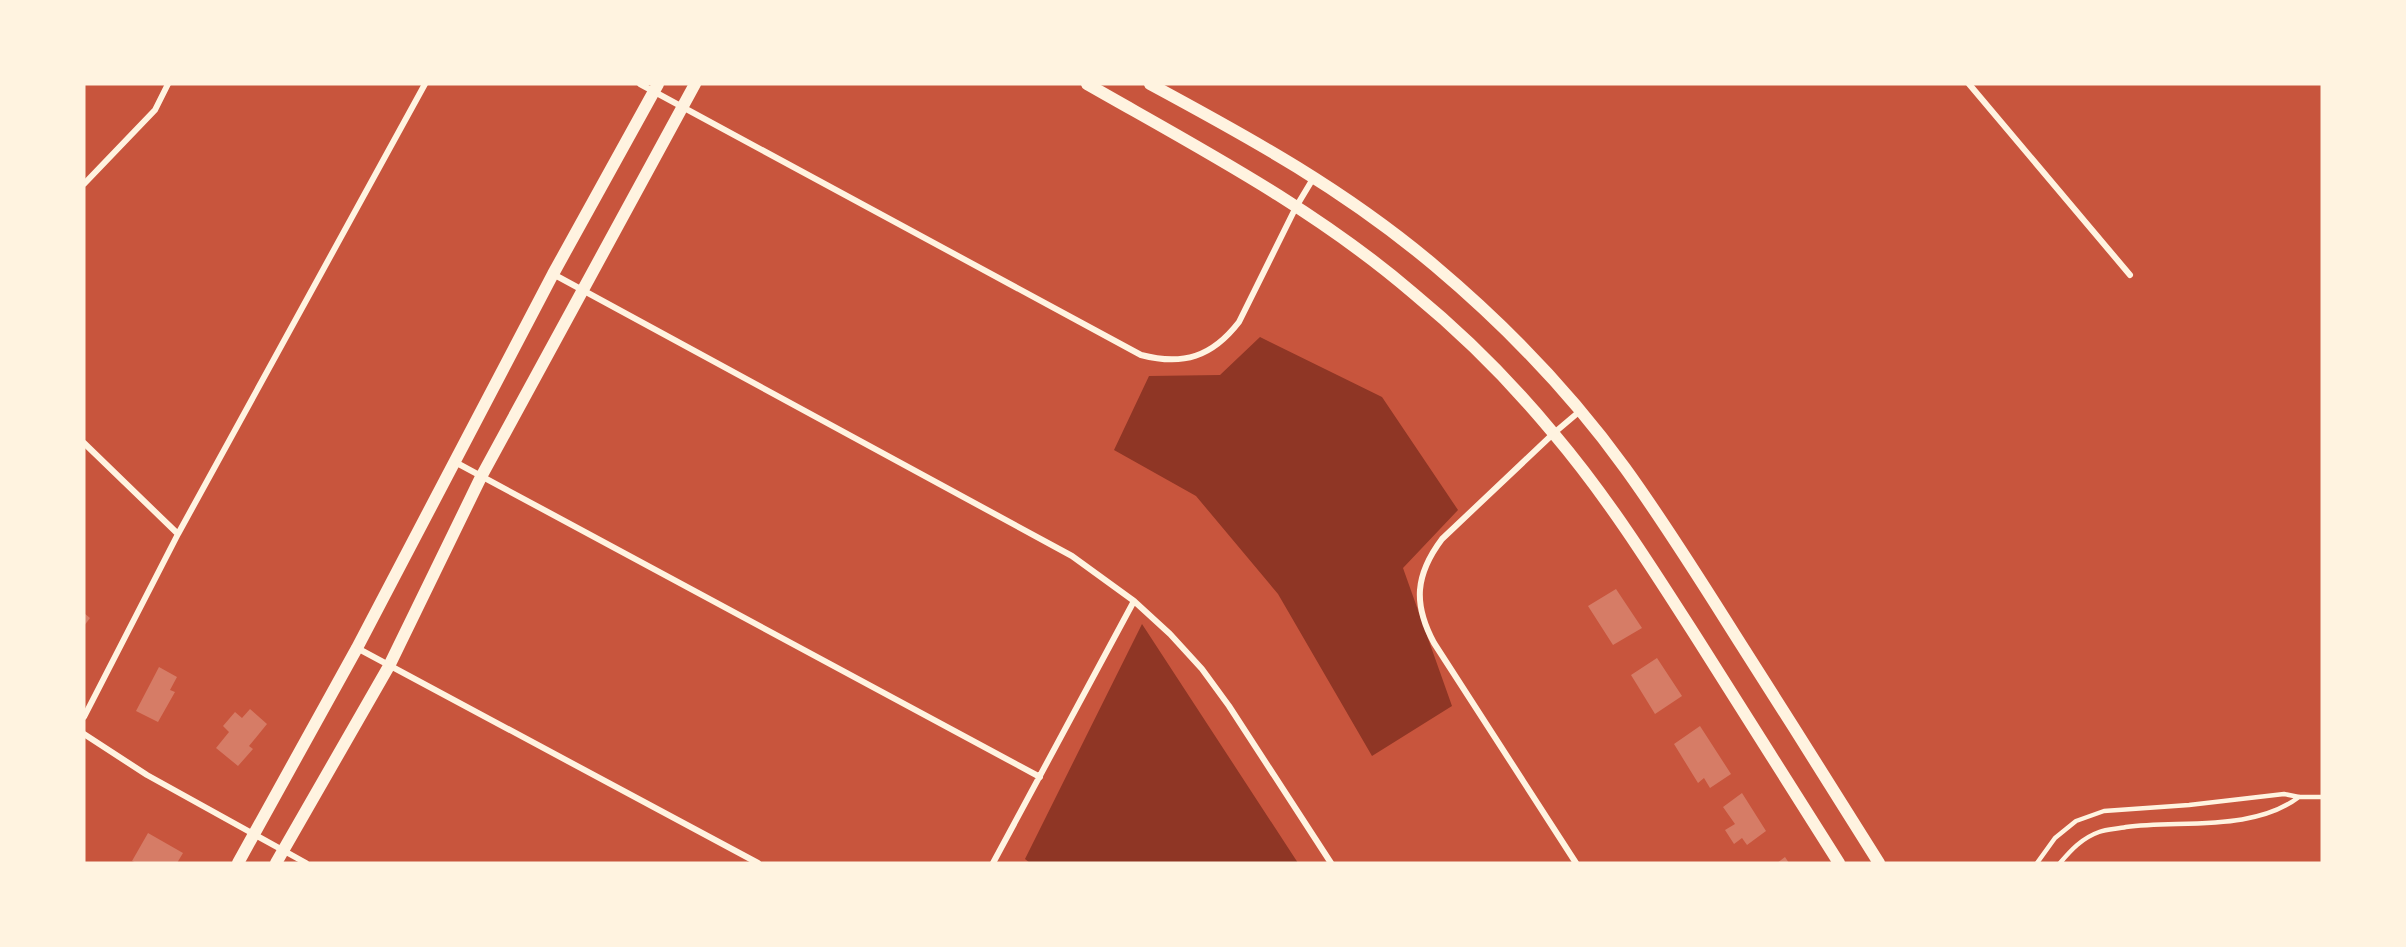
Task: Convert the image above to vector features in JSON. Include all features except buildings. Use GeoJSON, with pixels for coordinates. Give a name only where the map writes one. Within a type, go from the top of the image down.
{"type":"FeatureCollection","features":[{"type":"Feature","properties":{"kind":"main road"},"geometry":{"type":"LineString","coordinates":[[276,863],[389,666],[481,477],[695,84]]}},
{"type":"Feature","properties":{"kind":"main road"},"geometry":{"type":"LineString","coordinates":[[1087,84],[1248,176],[1353,245],[1412,292],[1466,340],[1554,433],[1596,486],[1638,546],[1839,863]]}},
{"type":"Feature","properties":{"kind":"main road"},"geometry":{"type":"LineString","coordinates":[[1150,84],[1266,147],[1315,177],[1374,218],[1490,315],[1580,411],[1624,466],[1666,527],[1880,863]]}},
{"type":"Feature","properties":{"kind":"main road"},"geometry":{"type":"LineString","coordinates":[[238,863],[357,648],[553,274],[656,87]]}},
{"type":"Feature","properties":{"kind":"street"},"geometry":{"type":"LineString","coordinates":[[84,184],[155,110],[168,84]]}},
{"type":"Feature","properties":{"kind":"street"},"geometry":{"type":"LineString","coordinates":[[84,717],[178,534],[425,84]]}},
{"type":"Feature","properties":{"kind":"street"},"geometry":{"type":"LineString","coordinates":[[640,84],[656,87],[683,106],[1141,355],[1159,360],[1179,360],[1200,355],[1217,346],[1229,335],[1239,322],[1296,207],[1315,177]]}},
{"type":"Feature","properties":{"kind":"street"},"geometry":{"type":"LineString","coordinates":[[1969,84],[2130,275]]}},
{"type":"Feature","properties":{"kind":"street"},"geometry":{"type":"LineString","coordinates":[[553,274],[1072,556],[1134,601],[1170,634],[1202,669],[1229,706],[1331,863]]}},
{"type":"Feature","properties":{"kind":"street"},"geometry":{"type":"LineString","coordinates":[[1576,863],[1434,643],[1425,626],[1420,607],[1419,588],[1430,555],[1442,539],[1580,411]]}},
{"type":"Feature","properties":{"kind":"street"},"geometry":{"type":"LineString","coordinates":[[84,443],[178,534]]}},
{"type":"Feature","properties":{"kind":"street"},"geometry":{"type":"LineString","coordinates":[[455,462],[1040,777]]}},
{"type":"Feature","properties":{"kind":"street"},"geometry":{"type":"LineString","coordinates":[[993,863],[1134,601]]}},
{"type":"Feature","properties":{"kind":"street"},"geometry":{"type":"LineString","coordinates":[[357,648],[758,863]]}},
{"type":"Feature","properties":{"kind":"street"},"geometry":{"type":"LineString","coordinates":[[84,734],[117,757],[306,863]]}},
{"type":"Feature","properties":{"kind":"lane"},"geometry":{"type":"LineString","coordinates":[[2037,863],[2055,838],[2076,821],[2104,811],[2189,805],[2284,794],[2299,797],[2322,797]]}},
{"type":"Feature","properties":{"kind":"lane"},"geometry":{"type":"LineString","coordinates":[[2060,863],[2074,846],[2100,831],[2142,825],[2254,819],[2288,806],[2299,797]]}},
{"type":"Feature","properties":{"kind":"shaded area"},"geometry":{"type":"Polygon","coordinates":[[[1260,337],[1382,397],[1458,510],[1403,568],[1452,706],[1372,756],[1278,594],[1196,496],[1114,450],[1149,376],[1220,375],[1260,337]]]}},
{"type":"Feature","properties":{"kind":"shaded area"},"geometry":{"type":"Polygon","coordinates":[[[1142,624],[1298,863],[1030,863],[1025,859],[1142,624]]]}}]}
